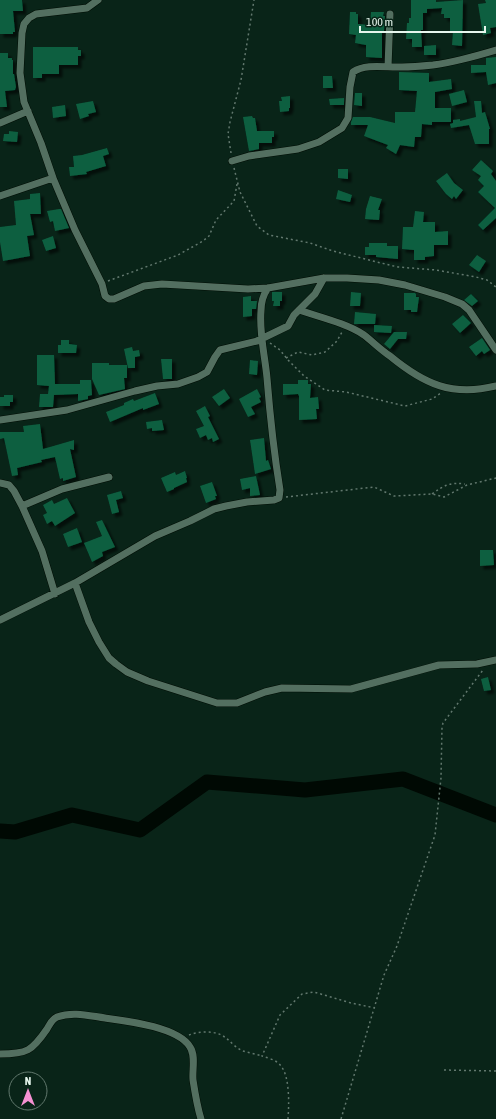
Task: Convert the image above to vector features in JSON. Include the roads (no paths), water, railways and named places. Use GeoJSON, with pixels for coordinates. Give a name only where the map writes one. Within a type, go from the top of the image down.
{"type":"FeatureCollection","features":[{"type":"Feature","properties":{"kind":"street"},"geometry":{"type":"LineString","coordinates":[[98,0],[87,8],[36,14],[29,18],[24,24],[22,33],[20,73],[22,91],[28,111],[53,178],[75,230],[102,284],[106,296],[109,299],[114,299],[144,286],[162,284],[248,289],[268,288],[324,278],[362,278],[405,285],[462,304],[469,310],[496,350]]}},
{"type":"Feature","properties":{"kind":"street"},"geometry":{"type":"LineString","coordinates":[[388,67],[390,14]]}},
{"type":"Feature","properties":{"kind":"street"},"geometry":{"type":"LineString","coordinates":[[232,161],[249,156],[298,149],[331,136],[342,128],[348,118],[350,87],[353,72],[364,67],[403,68],[444,63],[496,50]]}},
{"type":"Feature","properties":{"kind":"street"},"geometry":{"type":"LineString","coordinates":[[0,123],[28,111]]}},
{"type":"Feature","properties":{"kind":"street"},"geometry":{"type":"LineString","coordinates":[[0,196],[53,178]]}},
{"type":"Feature","properties":{"kind":"street"},"geometry":{"type":"LineString","coordinates":[[0,420],[67,410],[135,391],[157,386],[178,384],[198,377],[207,372],[220,350],[249,344],[288,326],[291,319],[315,294],[324,278]]}},
{"type":"Feature","properties":{"kind":"street"},"geometry":{"type":"LineString","coordinates":[[0,620],[55,594],[155,536],[214,509],[246,502],[274,500],[279,498],[280,490],[272,439],[261,310],[264,295],[268,288]]}},
{"type":"Feature","properties":{"kind":"street"},"geometry":{"type":"LineString","coordinates":[[299,310],[344,326],[364,335],[391,357],[429,383],[448,388],[479,390],[496,386]]}},
{"type":"Feature","properties":{"kind":"street"},"geometry":{"type":"LineString","coordinates":[[22,506],[62,489],[109,477]]}},
{"type":"Feature","properties":{"kind":"street"},"geometry":{"type":"LineString","coordinates":[[0,483],[9,485],[22,506],[42,551],[55,594]]}},
{"type":"Feature","properties":{"kind":"street"},"geometry":{"type":"LineString","coordinates":[[75,583],[99,642],[109,658],[116,664],[127,672],[217,703],[237,703],[266,692],[282,688],[351,688],[438,665],[462,665],[493,661]]}},
{"type":"Feature","properties":{"kind":"street"},"geometry":{"type":"LineString","coordinates":[[0,1054],[15,1054],[35,1046],[54,1019],[62,1016],[84,1014],[144,1024],[180,1038],[186,1042],[193,1053],[193,1079],[201,1119]]}},
{"type":"Feature","properties":{"kind":"waterway"},"geometry":{"type":"LineString","coordinates":[[0,831],[15,832],[72,815],[140,830],[207,782],[305,790],[403,779],[496,815]]}}]}
